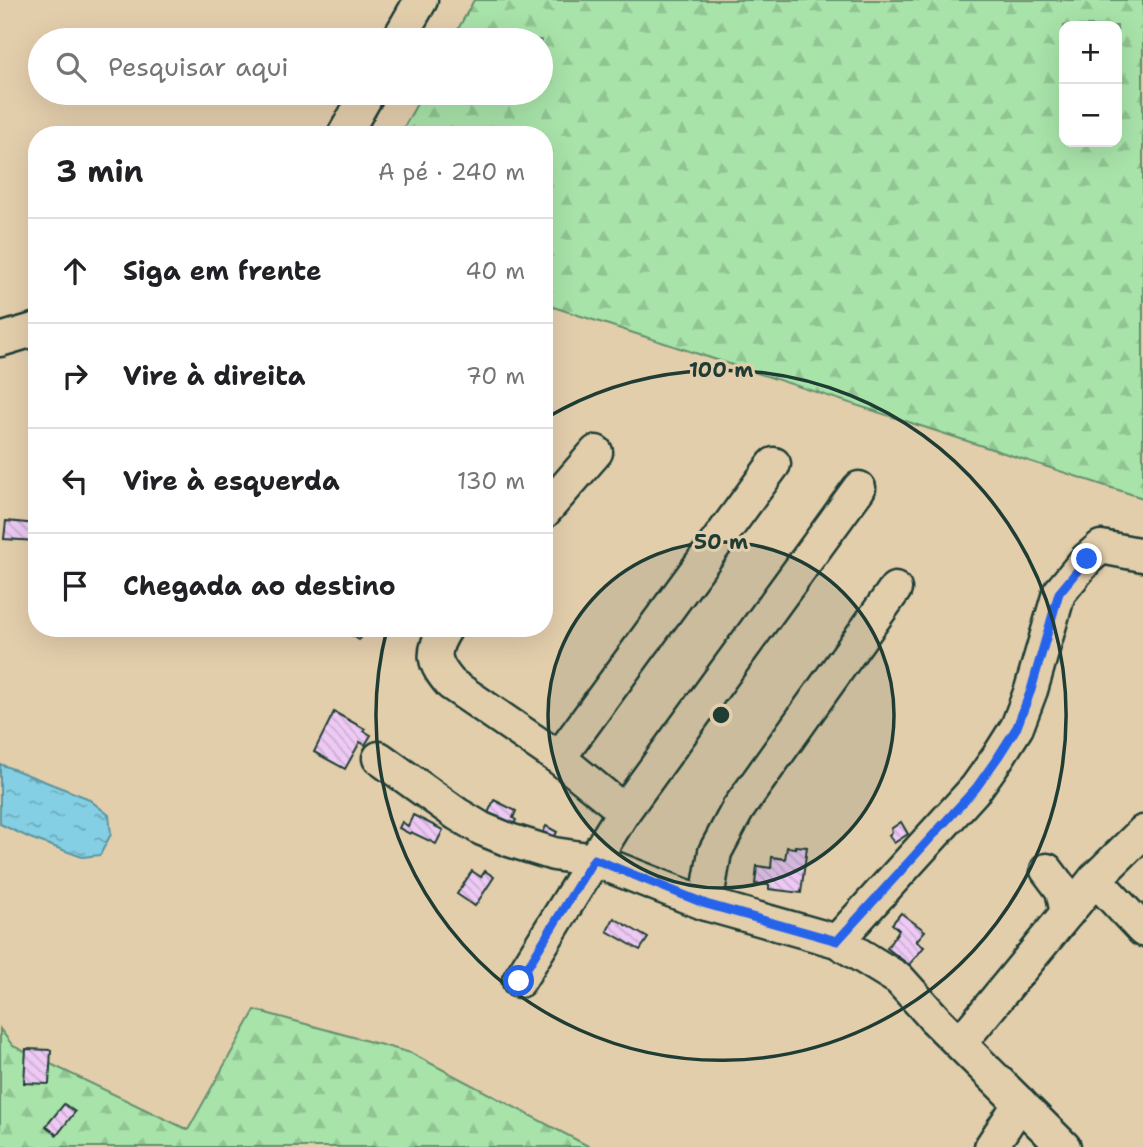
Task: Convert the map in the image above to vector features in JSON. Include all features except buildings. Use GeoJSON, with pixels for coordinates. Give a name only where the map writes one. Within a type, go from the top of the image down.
{"type":"FeatureCollection","features":[{"type":"Feature","properties":{"kind":"street"},"geometry":{"type":"LineString","coordinates":[[405,28],[421,0]]}},
{"type":"Feature","properties":{"kind":"street"},"geometry":{"type":"LineString","coordinates":[[349,126],[361,105]]}},
{"type":"Feature","properties":{"kind":"street"},"geometry":{"type":"LineString","coordinates":[[0,340],[28,332]]}},
{"type":"Feature","properties":{"kind":"street"},"geometry":{"type":"LineString","coordinates":[[553,502],[596,452]]}},
{"type":"Feature","properties":{"kind":"street"},"geometry":{"type":"LineString","coordinates":[[559,758],[774,464]]}},
{"type":"Feature","properties":{"kind":"street"},"geometry":{"type":"LineString","coordinates":[[519,981],[624,811],[859,488]]}},
{"type":"Feature","properties":{"kind":"street"},"geometry":{"type":"LineString","coordinates":[[837,941],[976,788],[998,757],[1017,727],[1031,690],[1059,593],[1066,583],[1101,547],[1143,555]]}},
{"type":"Feature","properties":{"kind":"street"},"geometry":{"type":"LineString","coordinates":[[706,904],[715,852],[738,809],[895,589]]}},
{"type":"Feature","properties":{"kind":"street"},"geometry":{"type":"LineString","coordinates":[[441,637],[436,647],[437,668],[451,684],[559,758],[624,811]]}},
{"type":"Feature","properties":{"kind":"street"},"geometry":{"type":"LineString","coordinates":[[379,758],[457,814],[509,841],[554,854],[594,859],[706,904],[837,941],[899,979],[935,1019],[1064,1147]]}},
{"type":"Feature","properties":{"kind":"street"},"geometry":{"type":"LineString","coordinates":[[961,1042],[1095,879],[1143,832]]}},
{"type":"Feature","properties":{"kind":"street"},"geometry":{"type":"LineString","coordinates":[[1047,870],[1062,890],[1067,913]]}},
{"type":"Feature","properties":{"kind":"street"},"geometry":{"type":"LineString","coordinates":[[1095,879],[1143,930]]}},
{"type":"Feature","properties":{"kind":"street"},"geometry":{"type":"LineString","coordinates":[[991,1147],[1020,1103]]}},
{"type":"Feature","properties":{"kind":"green space"},"geometry":{"type":"Polygon","coordinates":[[[474,0],[1143,0],[1143,498],[553,307],[553,126],[405,126],[416,105],[553,105],[553,28],[459,28],[474,0]]]}},
{"type":"Feature","properties":{"kind":"green space"},"geometry":{"type":"Polygon","coordinates":[[[255,1010],[411,1053],[590,1147],[0,1147],[0,1029],[13,1046],[188,1130],[255,1010]]]}},
{"type":"Feature","properties":{"kind":"water"},"geometry":{"type":"Polygon","coordinates":[[[0,764],[87,798],[109,815],[111,834],[100,855],[82,857],[0,824],[0,764]]]}},
{"type":"Feature","properties":{"kind":"route"},"geometry":{"type":"LineString","coordinates":[[519,981],[594,859],[706,904],[837,941],[976,788],[998,757],[1017,727],[1031,690],[1059,593],[1087,559]]}}]}
